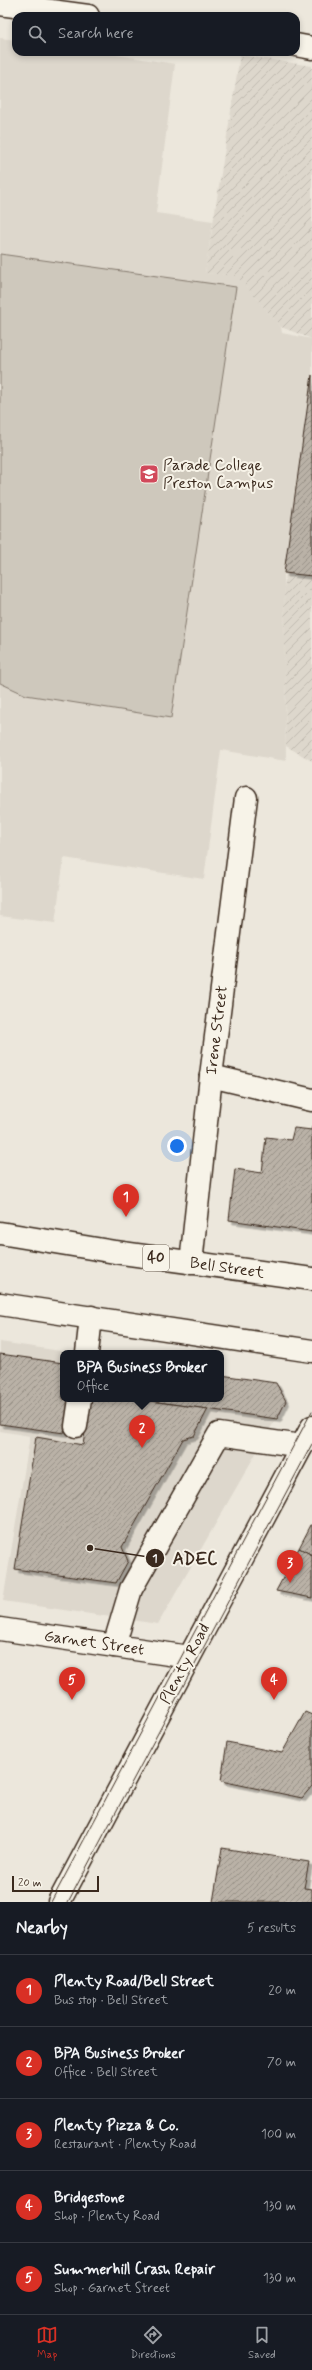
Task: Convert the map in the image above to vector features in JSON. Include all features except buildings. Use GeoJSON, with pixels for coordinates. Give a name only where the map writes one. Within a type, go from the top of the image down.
{"type":"FeatureCollection","features":[{"type":"Feature","properties":{"kind":"main road"},"geometry":{"type":"LineString","coordinates":[[0,4],[59,12]]}},
{"type":"Feature","properties":{"kind":"main road"},"geometry":{"type":"LineString","coordinates":[[300,46],[312,48]]}},
{"type":"Feature","properties":{"kind":"main road","name":"Irene Street"},"geometry":{"type":"LineString","coordinates":[[190,1263],[211,1076],[246,798]]}},
{"type":"Feature","properties":{"kind":"main road"},"geometry":{"type":"LineString","coordinates":[[211,1076],[312,1100]]}},
{"type":"Feature","properties":{"kind":"main road","name":"Bell Street"},"geometry":{"type":"LineString","coordinates":[[0,1233],[190,1263],[312,1279]]}},
{"type":"Feature","properties":{"kind":"main road"},"geometry":{"type":"LineString","coordinates":[[0,1304],[312,1351]]}},
{"type":"Feature","properties":{"kind":"main road"},"geometry":{"type":"LineString","coordinates":[[86,1350],[91,1317]]}},
{"type":"Feature","properties":{"kind":"main road"},"geometry":{"type":"LineString","coordinates":[[76,1426],[80,1402]]}},
{"type":"Feature","properties":{"kind":"main road","name":"Plenty Road"},"geometry":{"type":"LineString","coordinates":[[59,1902],[312,1427]]}},
{"type":"Feature","properties":{"kind":"main road"},"geometry":{"type":"LineString","coordinates":[[114,1646],[131,1589],[219,1434],[302,1446]]}},
{"type":"Feature","properties":{"kind":"main road","name":"Garnet Street"},"geometry":{"type":"LineString","coordinates":[[0,1629],[189,1657]]}},
{"type":"Feature","properties":{"kind":"shaded area","name":"Parade College Preston Campus"},"geometry":{"type":"Polygon","coordinates":[[[0,38],[12,40],[12,56],[123,56],[175,64],[156,213],[213,221],[205,273],[237,275],[281,327],[282,333],[312,339],[312,375],[284,573],[286,761],[221,750],[204,879],[64,858],[55,923],[0,916],[0,38]]]}},
{"type":"Feature","properties":{"kind":"shaded area"},"geometry":{"type":"Polygon","coordinates":[[[240,56],[312,66],[312,339],[281,327],[237,276],[205,273],[240,56]]]}},
{"type":"Feature","properties":{"kind":"shaded area"},"geometry":{"type":"Polygon","coordinates":[[[0,254],[236,287],[171,718],[26,695],[0,683],[0,254]]]}},
{"type":"Feature","properties":{"kind":"shaded area"},"geometry":{"type":"Polygon","coordinates":[[[312,375],[312,761],[286,746],[284,588],[312,375]]]}},
{"type":"Feature","properties":{"kind":"shaded area"},"geometry":{"type":"Polygon","coordinates":[[[0,1342],[60,1351],[60,1402],[224,1402],[224,1375],[276,1383],[286,1401],[158,1624],[3,1601],[30,1436],[0,1431],[0,1342]]]}},
{"type":"Feature","properties":{"kind":"tram line"},"geometry":{"type":"LineString","coordinates":[[51,1902],[312,1411]]}},
{"type":"Feature","properties":{"kind":"tram line"},"geometry":{"type":"LineString","coordinates":[[68,1902],[312,1444]]}},
{"type":"Feature","properties":{"kind":"place","name":"Parade College Preston Campus"},"geometry":{"type":"Point","coordinates":[149,474]}},
{"type":"Feature","properties":{"kind":"place","name":"Plenty Road/Bell Street"},"geometry":{"type":"Point","coordinates":[126,1217]}},
{"type":"Feature","properties":{"kind":"place","name":"BPA Business Broker"},"geometry":{"type":"Point","coordinates":[142,1448]}},
{"type":"Feature","properties":{"kind":"place","name":"ADEC"},"geometry":{"type":"Point","coordinates":[90,1548]}},
{"type":"Feature","properties":{"kind":"place","name":"Plenty Pizza & Co."},"geometry":{"type":"Point","coordinates":[290,1583]}},
{"type":"Feature","properties":{"kind":"place","name":"Summerhill Crash Repair"},"geometry":{"type":"Point","coordinates":[72,1700]}},
{"type":"Feature","properties":{"kind":"place","name":"Bridgestone"},"geometry":{"type":"Point","coordinates":[274,1700]}}]}
